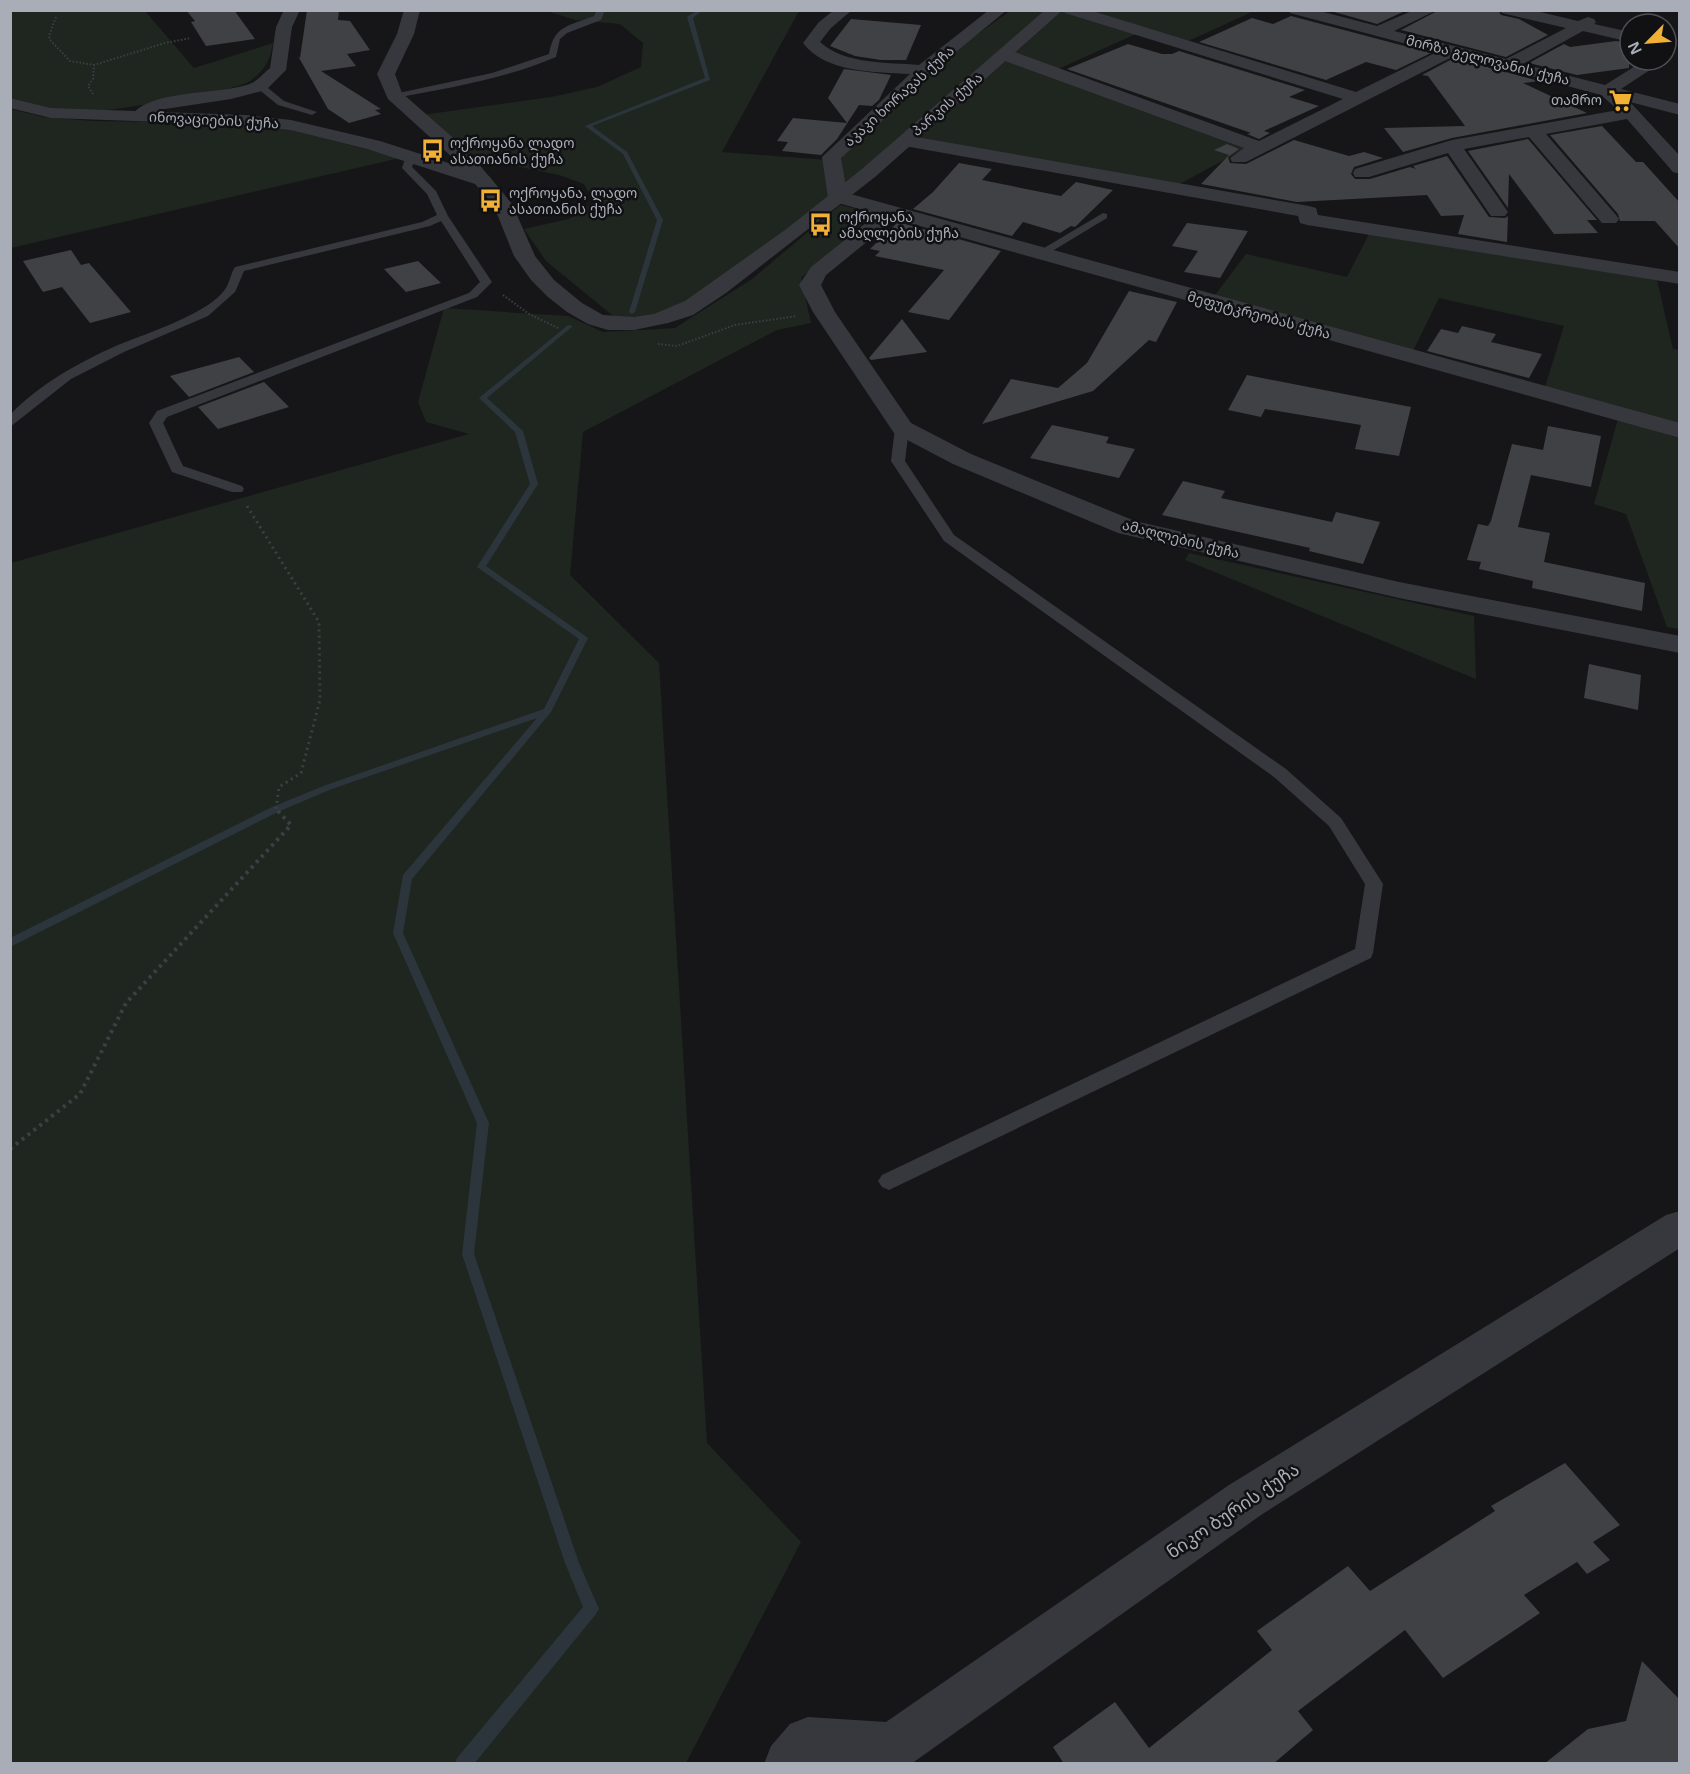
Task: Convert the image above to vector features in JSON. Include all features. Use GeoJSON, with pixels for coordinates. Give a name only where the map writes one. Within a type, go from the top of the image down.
{"type":"FeatureCollection","features":[{"type":"Feature","properties":{"kind":"street"},"geometry":{"type":"LineString","coordinates":[[140,116],[160,104],[231,94],[260,86],[278,70],[284,27],[292,10]]}},
{"type":"Feature","properties":{"kind":"street"},"geometry":{"type":"LineString","coordinates":[[412,10],[412,22],[394,54],[387,74],[394,94],[460,154],[495,192],[507,212],[519,247],[547,286],[586,315],[610,323],[645,323],[687,309],[781,243],[838,197]]}},
{"type":"Feature","properties":{"kind":"street"},"geometry":{"type":"LineString","coordinates":[[844,10],[825,25],[811,43],[818,51],[848,62],[923,70]]}},
{"type":"Feature","properties":{"kind":"street","name":"აკაკი ხორავას ქუჩა"},"geometry":{"type":"LineString","coordinates":[[838,197],[831,157],[923,70],[999,10]]}},
{"type":"Feature","properties":{"kind":"street","name":"პარკის ქუჩა"},"geometry":{"type":"LineString","coordinates":[[838,197],[1055,10]]}},
{"type":"Feature","properties":{"kind":"street"},"geometry":{"type":"LineString","coordinates":[[1071,10],[1357,98]]}},
{"type":"Feature","properties":{"kind":"street","name":"მირზა გელოვანის ქუჩა"},"geometry":{"type":"LineString","coordinates":[[1296,10],[1680,110]]}},
{"type":"Feature","properties":{"kind":"street"},"geometry":{"type":"LineString","coordinates":[[1377,32],[1429,10]]}},
{"type":"Feature","properties":{"kind":"street"},"geometry":{"type":"LineString","coordinates":[[1508,10],[1618,34]]}},
{"type":"Feature","properties":{"kind":"street"},"geometry":{"type":"LineString","coordinates":[[1508,65],[1599,16]]}},
{"type":"Feature","properties":{"kind":"street"},"geometry":{"type":"LineString","coordinates":[[1237,159],[1452,51]]}},
{"type":"Feature","properties":{"kind":"street"},"geometry":{"type":"LineString","coordinates":[[1003,54],[1258,147]]}},
{"type":"Feature","properties":{"kind":"street"},"geometry":{"type":"LineString","coordinates":[[1638,72],[1607,91],[1631,113],[1680,168]]}},
{"type":"Feature","properties":{"kind":"street","name":"ინოვაციების ქუჩა"},"geometry":{"type":"LineString","coordinates":[[10,103],[51,113],[246,120],[291,125],[411,156],[482,180]]}},
{"type":"Feature","properties":{"kind":"street"},"geometry":{"type":"LineString","coordinates":[[1362,173],[1452,146],[1631,113]]}},
{"type":"Feature","properties":{"kind":"street"},"geometry":{"type":"LineString","coordinates":[[1533,131],[1609,219]]}},
{"type":"Feature","properties":{"kind":"street"},"geometry":{"type":"LineString","coordinates":[[905,141],[1309,212],[1307,219],[1680,278]]}},
{"type":"Feature","properties":{"kind":"street"},"geometry":{"type":"LineString","coordinates":[[1452,146],[1498,212]]}},
{"type":"Feature","properties":{"kind":"street","name":"მეფუტკრეობას ქუჩა"},"geometry":{"type":"LineString","coordinates":[[838,197],[1680,431]]}},
{"type":"Feature","properties":{"kind":"street","name":"ამაღლების ქუჩა"},"geometry":{"type":"LineString","coordinates":[[891,212],[818,271],[810,285],[824,312],[902,428],[962,459],[1127,527],[1399,590],[1680,645]]}},
{"type":"Feature","properties":{"kind":"street","name":"ნიკო ბურის ქუჩა"},"geometry":{"type":"LineString","coordinates":[[789,1764],[808,1742],[892,1747],[1245,1500],[1680,1227]]}},
{"type":"Feature","properties":{"kind":"lane"},"geometry":{"type":"LineString","coordinates":[[394,94],[491,77],[529,66],[553,55],[556,38],[564,32],[598,18],[602,10]]}},
{"type":"Feature","properties":{"kind":"lane"},"geometry":{"type":"LineString","coordinates":[[260,86],[281,103],[312,112]]}},
{"type":"Feature","properties":{"kind":"lane"},"geometry":{"type":"LineString","coordinates":[[237,489],[177,469],[156,423],[162,414],[480,290],[486,282],[443,216],[432,193],[407,168],[411,156]]}},
{"type":"Feature","properties":{"kind":"lane"},"geometry":{"type":"LineString","coordinates":[[10,423],[22,410],[67,376],[120,349],[204,313],[231,290],[239,269],[426,224],[443,216]]}},
{"type":"Feature","properties":{"kind":"lane"},"geometry":{"type":"LineString","coordinates":[[1040,254],[1103,216]]}},
{"type":"Feature","properties":{"kind":"lane"},"geometry":{"type":"LineString","coordinates":[[889,1181],[1364,953],[1374,884],[1335,822],[1280,773],[949,538],[898,461],[902,428]]}},
{"type":"Feature","properties":{"kind":"path"},"geometry":{"type":"LineString","coordinates":[[56,17],[49,36],[50,40],[70,61],[94,65],[165,43],[191,38]]}},
{"type":"Feature","properties":{"kind":"path"},"geometry":{"type":"LineString","coordinates":[[94,65],[93,79],[88,86],[92,91],[97,116]]}},
{"type":"Feature","properties":{"kind":"path"},"geometry":{"type":"LineString","coordinates":[[480,290],[508,296],[529,314],[555,328]]}},
{"type":"Feature","properties":{"kind":"path"},"geometry":{"type":"LineString","coordinates":[[683,344],[735,325],[824,312]]}},
{"type":"Feature","properties":{"kind":"path"},"geometry":{"type":"LineString","coordinates":[[10,1149],[80,1094],[126,1003],[291,825],[276,809],[279,788],[301,773],[320,700],[319,622],[237,489]]}},
{"type":"Feature","properties":{"kind":"shaded area"},"geometry":{"type":"Polygon","coordinates":[[[10,11],[145,11],[194,68],[273,43],[268,60],[260,73],[240,85],[169,101],[116,109],[83,112],[64,110],[11,98],[10,11]]]}},
{"type":"Feature","properties":{"kind":"shaded area"},"geometry":{"type":"Polygon","coordinates":[[[547,11],[799,11],[722,152],[828,160],[830,197],[682,307],[645,318],[622,320],[612,315],[546,261],[524,229],[569,219],[594,202],[584,184],[559,175],[477,158],[422,115],[551,97],[597,87],[641,67],[643,43],[620,24],[575,20],[547,11]]]}},
{"type":"Feature","properties":{"kind":"shaded area"},"geometry":{"type":"Polygon","coordinates":[[[1010,11],[1047,11],[844,188],[841,156],[957,49],[1010,11]]]}},
{"type":"Feature","properties":{"kind":"shaded area"},"geometry":{"type":"Polygon","coordinates":[[[1062,11],[1254,11],[1184,43],[1147,29],[1056,70],[1248,147],[1174,187],[918,139],[1062,11]]]}},
{"type":"Feature","properties":{"kind":"shaded area"},"geometry":{"type":"Polygon","coordinates":[[[11,109],[43,117],[93,121],[222,123],[282,127],[400,158],[11,248],[11,109]]]}},
{"type":"Feature","properties":{"kind":"shaded area"},"geometry":{"type":"Polygon","coordinates":[[[840,205],[875,213],[801,278],[811,323],[777,330],[583,432],[570,575],[659,663],[707,1443],[801,1542],[686,1763],[11,1764],[11,563],[469,434],[426,422],[418,402],[444,308],[568,316],[603,332],[675,328],[752,279],[840,205]]]}},
{"type":"Feature","properties":{"kind":"shaded area"},"geometry":{"type":"Polygon","coordinates":[[[1369,234],[1657,280],[1673,349],[1679,350],[1679,424],[1544,390],[1564,326],[1439,298],[1412,353],[1212,299],[1246,254],[1347,277],[1369,234]]]}},
{"type":"Feature","properties":{"kind":"shaded area"},"geometry":{"type":"Polygon","coordinates":[[[1618,419],[1679,438],[1679,629],[1667,627],[1626,514],[1594,504],[1618,419]]]}},
{"type":"Feature","properties":{"kind":"shaded area"},"geometry":{"type":"Polygon","coordinates":[[[1189,553],[1474,616],[1476,679],[1185,560],[1189,553]]]}},
{"type":"Feature","properties":{"kind":"building"},"geometry":{"type":"Polygon","coordinates":[[[186,10],[234,10],[255,39],[206,46],[191,22],[195,21],[186,10]]]}},
{"type":"Feature","properties":{"kind":"building"},"geometry":{"type":"Polygon","coordinates":[[[307,10],[339,10],[338,20],[350,21],[370,50],[347,54],[356,66],[321,71],[381,109],[375,110],[381,114],[349,123],[328,109],[298,56],[300,58],[307,10]]]}},
{"type":"Feature","properties":{"kind":"building"},"geometry":{"type":"Polygon","coordinates":[[[1327,10],[1407,10],[1377,24],[1327,10]]]}},
{"type":"Feature","properties":{"kind":"building"},"geometry":{"type":"Polygon","coordinates":[[[1439,10],[1498,10],[1501,15],[1519,19],[1548,35],[1506,57],[1401,30],[1439,10]]]}},
{"type":"Feature","properties":{"kind":"building"},"geometry":{"type":"Polygon","coordinates":[[[1291,16],[1431,53],[1396,70],[1366,62],[1326,80],[1199,42],[1252,18],[1273,24],[1291,16]]]}},
{"type":"Feature","properties":{"kind":"building"},"geometry":{"type":"Polygon","coordinates":[[[851,19],[921,25],[906,60],[881,60],[855,56],[830,46],[851,19]]]}},
{"type":"Feature","properties":{"kind":"building"},"geometry":{"type":"Polygon","coordinates":[[[1618,41],[1618,69],[1577,75],[1529,63],[1564,44],[1570,47],[1618,41]]]}},
{"type":"Feature","properties":{"kind":"building"},"geometry":{"type":"Polygon","coordinates":[[[1128,44],[1162,54],[1179,51],[1305,90],[1289,97],[1319,106],[1264,131],[1270,133],[1259,139],[1247,134],[1251,133],[1067,69],[1128,44]]]}},
{"type":"Feature","properties":{"kind":"building"},"geometry":{"type":"Polygon","coordinates":[[[1454,58],[1539,81],[1523,83],[1587,113],[1452,138],[1403,152],[1384,128],[1465,126],[1428,76],[1422,75],[1454,58]]]}},
{"type":"Feature","properties":{"kind":"building"},"geometry":{"type":"Polygon","coordinates":[[[844,69],[891,75],[879,100],[872,106],[859,105],[837,139],[821,155],[782,151],[788,142],[777,141],[793,118],[847,123],[828,98],[844,69]]]}},
{"type":"Feature","properties":{"kind":"building"},"geometry":{"type":"Polygon","coordinates":[[[1602,126],[1636,162],[1643,162],[1680,203],[1680,249],[1655,221],[1620,221],[1618,214],[1550,135],[1602,126]]]}},
{"type":"Feature","properties":{"kind":"building"},"geometry":{"type":"Polygon","coordinates":[[[1528,139],[1597,220],[1587,220],[1598,233],[1554,234],[1509,174],[1508,208],[1468,151],[1528,139]]]}},
{"type":"Feature","properties":{"kind":"building"},"geometry":{"type":"Polygon","coordinates":[[[1294,140],[1349,156],[1364,152],[1383,158],[1354,167],[1351,174],[1355,179],[1370,179],[1410,167],[1416,169],[1413,166],[1447,156],[1489,217],[1505,218],[1508,216],[1507,242],[1458,234],[1464,215],[1441,216],[1427,195],[1297,202],[1201,184],[1229,155],[1214,150],[1227,144],[1239,149],[1228,157],[1230,163],[1246,164],[1294,140]]]}},
{"type":"Feature","properties":{"kind":"building"},"geometry":{"type":"Polygon","coordinates":[[[959,163],[992,169],[982,180],[1061,196],[1076,182],[1113,190],[1075,227],[1071,226],[1060,233],[1023,222],[1012,236],[913,209],[933,192],[959,163]]]}},
{"type":"Feature","properties":{"kind":"building"},"geometry":{"type":"Polygon","coordinates":[[[898,222],[1001,251],[949,320],[908,312],[944,270],[875,256],[880,251],[870,249],[898,222]]]}},
{"type":"Feature","properties":{"kind":"building"},"geometry":{"type":"Polygon","coordinates":[[[1187,223],[1248,231],[1220,278],[1184,272],[1198,251],[1172,246],[1187,223]]]}},
{"type":"Feature","properties":{"kind":"building"},"geometry":{"type":"Polygon","coordinates":[[[71,250],[81,265],[89,263],[131,312],[90,323],[62,287],[43,292],[23,261],[71,250]]]}},
{"type":"Feature","properties":{"kind":"building"},"geometry":{"type":"Polygon","coordinates":[[[418,261],[441,283],[406,292],[384,269],[418,261]]]}},
{"type":"Feature","properties":{"kind":"building"},"geometry":{"type":"Polygon","coordinates":[[[1129,291],[1177,302],[1156,342],[1149,340],[1093,391],[982,424],[1011,379],[1058,388],[1087,363],[1129,291]]]}},
{"type":"Feature","properties":{"kind":"building"},"geometry":{"type":"Polygon","coordinates":[[[902,319],[927,352],[871,360],[869,358],[902,319]]]}},
{"type":"Feature","properties":{"kind":"building"},"geometry":{"type":"Polygon","coordinates":[[[1462,326],[1496,334],[1491,342],[1542,354],[1529,378],[1427,351],[1441,329],[1458,333],[1462,326]]]}},
{"type":"Feature","properties":{"kind":"building"},"geometry":{"type":"Polygon","coordinates":[[[239,357],[254,372],[189,397],[170,376],[239,357]]]}},
{"type":"Feature","properties":{"kind":"building"},"geometry":{"type":"Polygon","coordinates":[[[1247,375],[1411,407],[1399,456],[1355,449],[1361,425],[1265,409],[1261,417],[1228,410],[1247,375]]]}},
{"type":"Feature","properties":{"kind":"building"},"geometry":{"type":"Polygon","coordinates":[[[264,382],[289,407],[218,429],[198,407],[264,382]]]}},
{"type":"Feature","properties":{"kind":"building"},"geometry":{"type":"Polygon","coordinates":[[[1052,425],[1109,437],[1106,443],[1135,449],[1119,478],[1030,458],[1052,425]]]}},
{"type":"Feature","properties":{"kind":"building"},"geometry":{"type":"Polygon","coordinates":[[[1548,426],[1601,436],[1591,487],[1531,475],[1518,527],[1550,533],[1544,562],[1645,583],[1642,611],[1532,588],[1533,581],[1479,569],[1481,562],[1467,560],[1478,524],[1488,526],[1491,521],[1512,444],[1543,450],[1548,426]]]}},
{"type":"Feature","properties":{"kind":"building"},"geometry":{"type":"Polygon","coordinates":[[[1183,481],[1225,491],[1221,498],[1332,522],[1336,512],[1380,522],[1363,564],[1309,551],[1310,548],[1162,515],[1183,481]]]}},
{"type":"Feature","properties":{"kind":"building"},"geometry":{"type":"Polygon","coordinates":[[[1589,664],[1641,675],[1638,710],[1584,698],[1589,664]]]}},
{"type":"Feature","properties":{"kind":"building"},"geometry":{"type":"Polygon","coordinates":[[[1565,1463],[1620,1525],[1593,1542],[1610,1560],[1587,1574],[1577,1562],[1524,1595],[1540,1613],[1443,1678],[1405,1630],[1298,1711],[1313,1730],[1273,1764],[1064,1764],[1053,1747],[1115,1702],[1149,1748],[1272,1650],[1257,1631],[1348,1566],[1370,1591],[1495,1511],[1491,1506],[1565,1463]]]}},
{"type":"Feature","properties":{"kind":"building"},"geometry":{"type":"Polygon","coordinates":[[[1642,1661],[1680,1700],[1680,1764],[1544,1764],[1588,1729],[1626,1721],[1642,1661]]]}},
{"type":"Feature","properties":{"kind":"waterway"},"geometry":{"type":"LineString","coordinates":[[632,312],[660,220],[625,153],[588,126],[708,79],[690,17],[701,10]]}},
{"type":"Feature","properties":{"kind":"waterway"},"geometry":{"type":"LineString","coordinates":[[463,1764],[591,1609],[572,1563],[468,1254],[483,1123],[398,933],[407,878],[548,710],[584,638],[481,567],[534,484],[519,431],[483,398],[570,326]]}},
{"type":"Feature","properties":{"kind":"waterway"},"geometry":{"type":"LineString","coordinates":[[10,943],[276,809],[329,787],[546,711]]}},
{"type":"Feature","properties":{"kind":"place","name":"თამრო"},"geometry":{"type":"Point","coordinates":[1620,100]}},
{"type":"Feature","properties":{"kind":"place","name":"ოქროყანა ლადო ასათიანის ქუჩა"},"geometry":{"type":"Point","coordinates":[432,151]}},
{"type":"Feature","properties":{"kind":"place","name":"ოქროყანა, ლადო ასათიანის ქუჩა"},"geometry":{"type":"Point","coordinates":[491,201]}},
{"type":"Feature","properties":{"kind":"place","name":"ოქროყანა ამაღლების ქუჩა"},"geometry":{"type":"Point","coordinates":[821,225]}}]}
